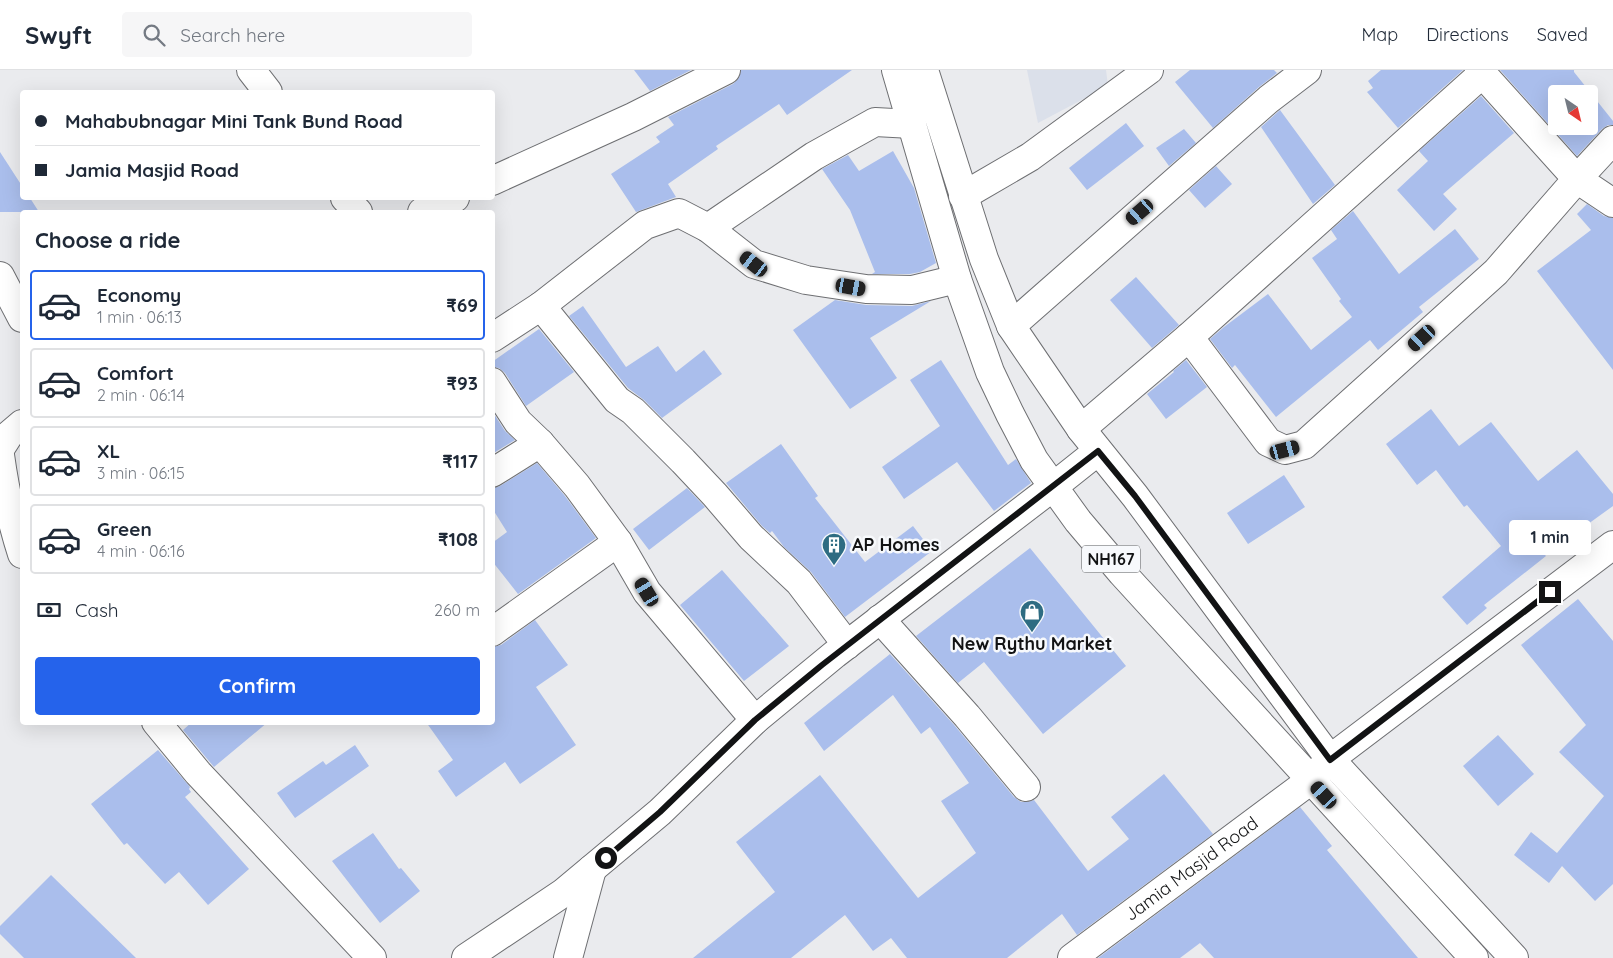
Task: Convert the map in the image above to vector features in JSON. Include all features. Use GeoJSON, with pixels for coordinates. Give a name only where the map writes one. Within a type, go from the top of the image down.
{"type":"FeatureCollection","features":[{"type":"Feature","properties":{"kind":"main road"},"geometry":{"type":"LineString","coordinates":[[252,70],[267,90]]}},
{"type":"Feature","properties":{"kind":"main road"},"geometry":{"type":"LineString","coordinates":[[495,180],[633,117],[726,70]]}},
{"type":"Feature","properties":{"kind":"main road","name":"NH167"},"geometry":{"type":"LineString","coordinates":[[896,70],[957,279],[994,380],[1034,460],[1078,521],[1116,565],[1474,958]]}},
{"type":"Feature","properties":{"kind":"main road","name":"NH167"},"geometry":{"type":"LineString","coordinates":[[924,70],[984,259],[1011,326],[1081,430],[1141,504],[1330,760],[1514,958]]}},
{"type":"Feature","properties":{"kind":"main road"},"geometry":{"type":"LineString","coordinates":[[963,196],[1030,157],[1150,70]]}},
{"type":"Feature","properties":{"kind":"main road"},"geometry":{"type":"LineString","coordinates":[[1011,326],[1269,99],[1307,70]]}},
{"type":"Feature","properties":{"kind":"main road"},"geometry":{"type":"LineString","coordinates":[[1081,430],[1189,337],[1481,72],[1577,179],[1613,203]]}},
{"type":"Feature","properties":{"kind":"main road"},"geometry":{"type":"LineString","coordinates":[[708,228],[814,156],[875,122],[912,124]]}},
{"type":"Feature","properties":{"kind":"main road"},"geometry":{"type":"LineString","coordinates":[[1189,337],[1268,442],[1285,450],[1304,445],[1496,272],[1613,140]]}},
{"type":"Feature","properties":{"kind":"main road"},"geometry":{"type":"LineString","coordinates":[[347,200],[356,210]]}},
{"type":"Feature","properties":{"kind":"main road"},"geometry":{"type":"LineString","coordinates":[[427,210],[450,200]]}},
{"type":"Feature","properties":{"kind":"main road"},"geometry":{"type":"LineString","coordinates":[[495,336],[541,306],[645,225],[678,213],[708,228],[754,264],[806,280],[866,289],[912,290],[957,279]]}},
{"type":"Feature","properties":{"kind":"main road"},"geometry":{"type":"LineString","coordinates":[[0,276],[20,314]]}},
{"type":"Feature","properties":{"kind":"main road"},"geometry":{"type":"LineString","coordinates":[[541,306],[617,400],[633,411],[715,495],[751,537],[799,582],[846,645]]}},
{"type":"Feature","properties":{"kind":"main road"},"geometry":{"type":"LineString","coordinates":[[495,387],[518,422],[540,443],[577,486],[618,542],[647,592],[755,720]]}},
{"type":"Feature","properties":{"kind":"main road"},"geometry":{"type":"LineString","coordinates":[[0,449],[9,434],[20,426]]}},
{"type":"Feature","properties":{"kind":"main road"},"geometry":{"type":"LineString","coordinates":[[495,471],[540,443]]}},
{"type":"Feature","properties":{"kind":"main road"},"geometry":{"type":"LineString","coordinates":[[466,958],[563,893],[660,812],[755,720],[846,645],[1098,451]]}},
{"type":"Feature","properties":{"kind":"main road"},"geometry":{"type":"LineString","coordinates":[[0,455],[5,493],[20,547]]}},
{"type":"Feature","properties":{"kind":"main road"},"geometry":{"type":"LineString","coordinates":[[495,630],[618,542]]}},
{"type":"Feature","properties":{"kind":"main road"},"geometry":{"type":"LineString","coordinates":[[1330,760],[1613,545]]}},
{"type":"Feature","properties":{"kind":"main road"},"geometry":{"type":"LineString","coordinates":[[880,619],[968,716],[1026,787]]}},
{"type":"Feature","properties":{"kind":"main road"},"geometry":{"type":"LineString","coordinates":[[158,725],[198,773],[372,958]]}},
{"type":"Feature","properties":{"kind":"main road","name":"Jamia Masjid Road"},"geometry":{"type":"LineString","coordinates":[[1072,958],[1311,780],[1330,760]]}},
{"type":"Feature","properties":{"kind":"main road"},"geometry":{"type":"LineString","coordinates":[[568,958],[592,869]]}},
{"type":"Feature","properties":{"kind":"shaded area"},"geometry":{"type":"Polygon","coordinates":[[[1027,70],[1106,70],[1108,86],[1038,123],[1027,70]]]}},
{"type":"Feature","properties":{"kind":"building"},"geometry":{"type":"Polygon","coordinates":[[[634,70],[691,70],[650,91],[634,70]]]}},
{"type":"Feature","properties":{"kind":"building"},"geometry":{"type":"Polygon","coordinates":[[[741,70],[852,70],[787,115],[779,104],[716,146],[718,149],[668,184],[676,197],[636,212],[611,174],[660,142],[656,137],[674,125],[668,117],[733,84],[739,78],[741,70]]]}},
{"type":"Feature","properties":{"kind":"building"},"geometry":{"type":"Polygon","coordinates":[[[1190,70],[1274,70],[1277,73],[1213,128],[1175,82],[1190,70]]]}},
{"type":"Feature","properties":{"kind":"building"},"geometry":{"type":"Polygon","coordinates":[[[1381,70],[1463,70],[1398,128],[1367,92],[1373,88],[1368,81],[1381,70]]]}},
{"type":"Feature","properties":{"kind":"building"},"geometry":{"type":"Polygon","coordinates":[[[1500,70],[1574,70],[1584,85],[1548,85],[1548,124],[1500,70]]]}},
{"type":"Feature","properties":{"kind":"building"},"geometry":{"type":"Polygon","coordinates":[[[1481,96],[1514,133],[1443,194],[1457,209],[1434,231],[1397,190],[1428,161],[1419,151],[1481,96]]]}},
{"type":"Feature","properties":{"kind":"building"},"geometry":{"type":"Polygon","coordinates":[[[1598,102],[1613,121],[1613,125],[1608,125],[1598,133],[1598,102]]]}},
{"type":"Feature","properties":{"kind":"building"},"geometry":{"type":"Polygon","coordinates":[[[1280,110],[1335,185],[1313,204],[1261,127],[1280,110]]]}},
{"type":"Feature","properties":{"kind":"building"},"geometry":{"type":"Polygon","coordinates":[[[1126,123],[1144,146],[1087,190],[1069,168],[1126,123]]]}},
{"type":"Feature","properties":{"kind":"building"},"geometry":{"type":"Polygon","coordinates":[[[1184,129],[1196,143],[1169,166],[1156,148],[1184,129]]]}},
{"type":"Feature","properties":{"kind":"building"},"geometry":{"type":"Polygon","coordinates":[[[1558,135],[1596,135],[1577,156],[1558,135]]]}},
{"type":"Feature","properties":{"kind":"building"},"geometry":{"type":"Polygon","coordinates":[[[893,151],[914,188],[936,263],[920,272],[910,274],[872,274],[875,272],[850,210],[822,169],[848,155],[859,171],[893,151]]]}},
{"type":"Feature","properties":{"kind":"building"},"geometry":{"type":"Polygon","coordinates":[[[0,152],[20,183],[20,200],[31,200],[38,210],[0,212],[0,152]]]}},
{"type":"Feature","properties":{"kind":"building"},"geometry":{"type":"Polygon","coordinates":[[[1216,166],[1232,184],[1205,208],[1189,190],[1216,166]]]}},
{"type":"Feature","properties":{"kind":"building"},"geometry":{"type":"Polygon","coordinates":[[[1587,204],[1604,216],[1613,218],[1613,370],[1537,271],[1591,230],[1577,214],[1587,204]]]}},
{"type":"Feature","properties":{"kind":"building"},"geometry":{"type":"Polygon","coordinates":[[[1353,211],[1399,274],[1455,229],[1479,259],[1419,307],[1423,312],[1378,350],[1370,340],[1276,417],[1235,365],[1232,368],[1210,339],[1268,294],[1311,350],[1352,317],[1339,301],[1341,299],[1312,258],[1337,239],[1331,230],[1353,211]]]}},
{"type":"Feature","properties":{"kind":"building"},"geometry":{"type":"Polygon","coordinates":[[[1136,277],[1179,325],[1152,348],[1110,300],[1136,277]]]}},
{"type":"Feature","properties":{"kind":"building"},"geometry":{"type":"Polygon","coordinates":[[[835,300],[866,305],[912,306],[931,301],[870,338],[897,378],[850,409],[793,330],[835,300]]]}},
{"type":"Feature","properties":{"kind":"building"},"geometry":{"type":"Polygon","coordinates":[[[583,306],[626,367],[658,346],[676,372],[704,350],[722,374],[662,418],[644,400],[628,388],[569,316],[583,306]]]}},
{"type":"Feature","properties":{"kind":"building"},"geometry":{"type":"Polygon","coordinates":[[[539,329],[574,372],[526,406],[505,373],[495,367],[495,360],[539,329]]]}},
{"type":"Feature","properties":{"kind":"building"},"geometry":{"type":"Polygon","coordinates":[[[941,360],[1008,465],[1016,459],[1031,483],[994,511],[957,462],[904,499],[882,467],[940,426],[910,380],[941,360]]]}},
{"type":"Feature","properties":{"kind":"building"},"geometry":{"type":"Polygon","coordinates":[[[1186,360],[1207,387],[1166,419],[1147,394],[1186,360]]]}},
{"type":"Feature","properties":{"kind":"building"},"geometry":{"type":"Polygon","coordinates":[[[1431,409],[1459,446],[1491,422],[1538,481],[1577,450],[1613,494],[1613,506],[1545,555],[1484,605],[1487,608],[1467,625],[1442,597],[1501,546],[1467,505],[1464,507],[1436,470],[1417,485],[1386,444],[1431,409]]]}},
{"type":"Feature","properties":{"kind":"building"},"geometry":{"type":"Polygon","coordinates":[[[495,416],[505,431],[515,440],[495,452],[495,416]]]}},
{"type":"Feature","properties":{"kind":"building"},"geometry":{"type":"Polygon","coordinates":[[[781,444],[818,496],[815,498],[865,562],[913,526],[932,551],[845,617],[811,572],[784,547],[772,531],[770,533],[762,526],[726,483],[781,444]]]}},
{"type":"Feature","properties":{"kind":"building"},"geometry":{"type":"Polygon","coordinates":[[[537,463],[565,496],[596,538],[518,594],[495,565],[495,541],[507,532],[495,513],[495,488],[537,463]]]}},
{"type":"Feature","properties":{"kind":"building"},"geometry":{"type":"Polygon","coordinates":[[[1284,475],[1305,507],[1248,544],[1227,513],[1284,475]]]}},
{"type":"Feature","properties":{"kind":"building"},"geometry":{"type":"Polygon","coordinates":[[[687,488],[705,507],[649,550],[633,529],[687,488]]]}},
{"type":"Feature","properties":{"kind":"building"},"geometry":{"type":"Polygon","coordinates":[[[1030,548],[1126,666],[1043,734],[984,662],[958,683],[916,636],[1030,548]]]}},
{"type":"Feature","properties":{"kind":"building"},"geometry":{"type":"Polygon","coordinates":[[[722,570],[789,646],[744,681],[680,605],[722,570]]]}},
{"type":"Feature","properties":{"kind":"building"},"geometry":{"type":"Polygon","coordinates":[[[1578,599],[1613,641],[1613,884],[1595,901],[1562,866],[1549,883],[1514,855],[1531,832],[1557,853],[1604,796],[1559,752],[1586,725],[1521,645],[1578,599]]]}},
{"type":"Feature","properties":{"kind":"building"},"geometry":{"type":"Polygon","coordinates":[[[535,620],[568,665],[536,687],[576,745],[520,784],[505,762],[456,797],[438,771],[453,760],[428,725],[495,725],[495,646],[501,645],[535,620]]]}},
{"type":"Feature","properties":{"kind":"building"},"geometry":{"type":"Polygon","coordinates":[[[890,654],[955,726],[1014,797],[1021,802],[1034,800],[1088,871],[1129,839],[1111,817],[1164,774],[1213,834],[1077,935],[1062,914],[1007,958],[907,958],[891,938],[873,951],[845,915],[791,958],[693,958],[775,892],[736,842],[820,775],[918,898],[976,853],[941,801],[969,783],[930,727],[921,734],[893,695],[824,751],[804,723],[890,654]]]}},
{"type":"Feature","properties":{"kind":"building"},"geometry":{"type":"Polygon","coordinates":[[[189,725],[264,725],[214,767],[183,730],[189,725]]]}},
{"type":"Feature","properties":{"kind":"building"},"geometry":{"type":"Polygon","coordinates":[[[1498,735],[1534,774],[1498,806],[1463,766],[1498,735]]]}},
{"type":"Feature","properties":{"kind":"building"},"geometry":{"type":"Polygon","coordinates":[[[355,745],[369,766],[295,818],[277,793],[323,761],[326,765],[355,745]]]}},
{"type":"Feature","properties":{"kind":"building"},"geometry":{"type":"Polygon","coordinates":[[[158,750],[190,787],[191,792],[185,797],[249,869],[208,905],[179,872],[165,884],[127,843],[124,845],[91,804],[158,750]]]}},
{"type":"Feature","properties":{"kind":"building"},"geometry":{"type":"Polygon","coordinates":[[[1300,807],[1332,846],[1327,850],[1418,958],[1214,958],[1200,943],[1180,958],[1098,958],[1300,807]]]}},
{"type":"Feature","properties":{"kind":"building"},"geometry":{"type":"Polygon","coordinates":[[[373,833],[399,869],[401,868],[420,891],[380,923],[332,861],[373,833]]]}},
{"type":"Feature","properties":{"kind":"building"},"geometry":{"type":"Polygon","coordinates":[[[51,875],[136,958],[24,958],[0,934],[0,926],[51,875]]]}},
{"type":"Feature","properties":{"kind":"place","name":"AP Homes"},"geometry":{"type":"Point","coordinates":[834,566]}},
{"type":"Feature","properties":{"kind":"place","name":"New Rythu Market"},"geometry":{"type":"Point","coordinates":[1032,633]}},
{"type":"Feature","properties":{"kind":"route"},"geometry":{"type":"LineString","coordinates":[[606,858],[660,812],[755,720],[880,619],[1098,451],[1135,496],[1330,760],[1550,592]]}}]}
